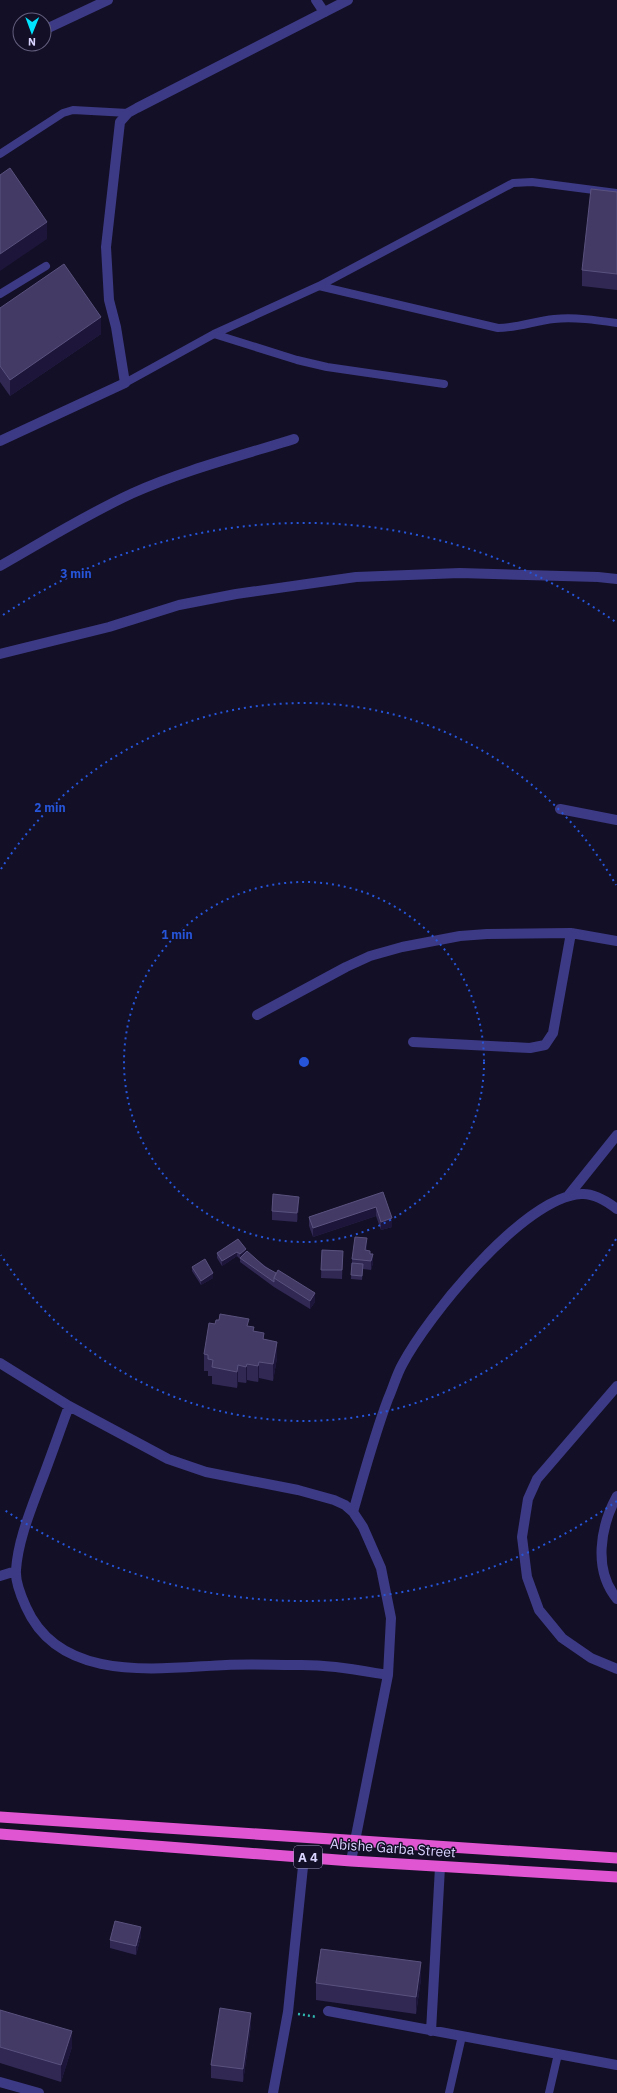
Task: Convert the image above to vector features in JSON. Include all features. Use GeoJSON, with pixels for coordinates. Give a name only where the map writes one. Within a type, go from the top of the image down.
{"type":"FeatureCollection","features":[{"type":"Feature","properties":{"kind":"highway","name":"Abishe Garba Street"},"geometry":{"type":"LineString","coordinates":[[0,1817],[355,1842],[617,1858]]}},
{"type":"Feature","properties":{"kind":"highway","name":"Abishe Garba Street"},"geometry":{"type":"LineString","coordinates":[[0,1834],[352,1861],[617,1877]]}},
{"type":"Feature","properties":{"kind":"street"},"geometry":{"type":"LineString","coordinates":[[52,26],[108,0]]}},
{"type":"Feature","properties":{"kind":"street"},"geometry":{"type":"LineString","coordinates":[[316,0],[324,12]]}},
{"type":"Feature","properties":{"kind":"street"},"geometry":{"type":"LineString","coordinates":[[0,441],[125,384],[116,327],[109,300],[106,247],[120,122],[128,113],[348,0]]}},
{"type":"Feature","properties":{"kind":"street"},"geometry":{"type":"LineString","coordinates":[[0,566],[75,522],[134,493],[190,472],[294,439]]}},
{"type":"Feature","properties":{"kind":"street"},"geometry":{"type":"LineString","coordinates":[[0,654],[109,627],[179,605],[244,592],[356,577],[460,573],[598,577],[617,579]]}},
{"type":"Feature","properties":{"kind":"street"},"geometry":{"type":"LineString","coordinates":[[560,809],[617,820]]}},
{"type":"Feature","properties":{"kind":"street"},"geometry":{"type":"LineString","coordinates":[[257,1015],[346,967],[370,956],[402,946],[460,936],[571,933],[617,940]]}},
{"type":"Feature","properties":{"kind":"street"},"geometry":{"type":"LineString","coordinates":[[413,1042],[530,1048],[545,1045],[553,1033],[571,933]]}},
{"type":"Feature","properties":{"kind":"street"},"geometry":{"type":"LineString","coordinates":[[568,1196],[617,1135]]}},
{"type":"Feature","properties":{"kind":"street"},"geometry":{"type":"LineString","coordinates":[[353,1512],[377,1430],[401,1366],[420,1336],[476,1267],[526,1219],[568,1196],[583,1194],[593,1196],[617,1209]]}},
{"type":"Feature","properties":{"kind":"street"},"geometry":{"type":"LineString","coordinates":[[0,1363],[69,1406],[168,1459],[193,1468],[323,1497],[345,1505],[353,1512],[372,1546],[386,1587],[391,1618],[388,1675],[352,1861]]}},
{"type":"Feature","properties":{"kind":"street"},"geometry":{"type":"LineString","coordinates":[[617,1386],[537,1480],[528,1499],[522,1537],[527,1577],[539,1610],[562,1638],[591,1658],[617,1669]]}},
{"type":"Feature","properties":{"kind":"street"},"geometry":{"type":"LineString","coordinates":[[69,1406],[30,1511],[16,1571],[24,1603],[32,1621],[40,1632],[62,1649],[94,1661],[138,1668],[310,1665],[388,1675]]}},
{"type":"Feature","properties":{"kind":"street"},"geometry":{"type":"LineString","coordinates":[[617,1496],[608,1515],[602,1539],[602,1558],[604,1576],[611,1591],[617,1599]]}},
{"type":"Feature","properties":{"kind":"street"},"geometry":{"type":"LineString","coordinates":[[0,1576],[16,1571]]}},
{"type":"Feature","properties":{"kind":"street"},"geometry":{"type":"LineString","coordinates":[[273,2093],[288,2012],[304,1857]]}},
{"type":"Feature","properties":{"kind":"street"},"geometry":{"type":"LineString","coordinates":[[431,2031],[440,1867]]}},
{"type":"Feature","properties":{"kind":"street"},"geometry":{"type":"LineString","coordinates":[[328,2011],[617,2065]]}},
{"type":"Feature","properties":{"kind":"street"},"geometry":{"type":"LineString","coordinates":[[0,2082],[40,2093]]}},
{"type":"Feature","properties":{"kind":"lane"},"geometry":{"type":"LineString","coordinates":[[0,154],[68,111],[128,113]]}},
{"type":"Feature","properties":{"kind":"lane"},"geometry":{"type":"LineString","coordinates":[[125,384],[214,334],[319,286],[513,183],[532,182],[617,193]]}},
{"type":"Feature","properties":{"kind":"lane"},"geometry":{"type":"LineString","coordinates":[[0,294],[46,266]]}},
{"type":"Feature","properties":{"kind":"lane"},"geometry":{"type":"LineString","coordinates":[[319,286],[498,328],[512,328],[554,319],[584,319],[617,323]]}},
{"type":"Feature","properties":{"kind":"lane"},"geometry":{"type":"LineString","coordinates":[[214,334],[297,360],[327,367],[444,384]]}},
{"type":"Feature","properties":{"kind":"lane"},"geometry":{"type":"LineString","coordinates":[[449,2093],[462,2036]]}},
{"type":"Feature","properties":{"kind":"lane"},"geometry":{"type":"LineString","coordinates":[[549,2093],[558,2054]]}},
{"type":"Feature","properties":{"kind":"path"},"geometry":{"type":"LineString","coordinates":[[288,2012],[323,2018],[328,2011]]}},
{"type":"Feature","properties":{"kind":"building"},"geometry":{"type":"Polygon","coordinates":[[[10,168],[47,222],[0,254],[0,175],[10,168]]]}},
{"type":"Feature","properties":{"kind":"building"},"geometry":{"type":"Polygon","coordinates":[[[591,189],[617,192],[617,274],[582,270],[591,189]]]}},
{"type":"Feature","properties":{"kind":"building"},"geometry":{"type":"Polygon","coordinates":[[[64,264],[101,317],[10,380],[0,366],[0,308],[64,264]]]}},
{"type":"Feature","properties":{"kind":"building"},"geometry":{"type":"Polygon","coordinates":[[[383,1192],[392,1218],[381,1222],[376,1207],[313,1228],[309,1217],[383,1192]]]}},
{"type":"Feature","properties":{"kind":"building"},"geometry":{"type":"Polygon","coordinates":[[[273,1194],[299,1197],[297,1213],[272,1211],[273,1194]]]}},
{"type":"Feature","properties":{"kind":"building"},"geometry":{"type":"Polygon","coordinates":[[[355,1237],[367,1238],[365,1250],[370,1251],[370,1254],[373,1254],[371,1261],[352,1259],[355,1237]]]}},
{"type":"Feature","properties":{"kind":"building"},"geometry":{"type":"Polygon","coordinates":[[[238,1239],[246,1249],[240,1254],[237,1252],[222,1261],[217,1253],[238,1239]]]}},
{"type":"Feature","properties":{"kind":"building"},"geometry":{"type":"Polygon","coordinates":[[[322,1250],[343,1251],[342,1270],[321,1270],[322,1250]]]}},
{"type":"Feature","properties":{"kind":"building"},"geometry":{"type":"Polygon","coordinates":[[[247,1251],[265,1267],[276,1273],[274,1282],[240,1258],[247,1251]]]}},
{"type":"Feature","properties":{"kind":"building"},"geometry":{"type":"Polygon","coordinates":[[[205,1259],[213,1273],[201,1281],[192,1267],[205,1259]]]}},
{"type":"Feature","properties":{"kind":"building"},"geometry":{"type":"Polygon","coordinates":[[[352,1263],[363,1264],[362,1276],[351,1275],[352,1263]]]}},
{"type":"Feature","properties":{"kind":"building"},"geometry":{"type":"Polygon","coordinates":[[[278,1270],[315,1293],[310,1301],[274,1278],[278,1270]]]}},
{"type":"Feature","properties":{"kind":"building"},"geometry":{"type":"Polygon","coordinates":[[[220,1314],[249,1319],[247,1326],[254,1327],[253,1331],[264,1333],[263,1339],[277,1342],[273,1364],[259,1362],[258,1366],[247,1364],[246,1367],[238,1365],[237,1372],[212,1367],[213,1360],[208,1359],[208,1355],[204,1354],[209,1323],[215,1324],[216,1320],[219,1320],[220,1314]]]}},
{"type":"Feature","properties":{"kind":"building"},"geometry":{"type":"Polygon","coordinates":[[[115,1921],[141,1927],[136,1946],[110,1940],[115,1921]]]}},
{"type":"Feature","properties":{"kind":"building"},"geometry":{"type":"Polygon","coordinates":[[[321,1949],[421,1962],[416,1997],[316,1983],[321,1949]]]}},
{"type":"Feature","properties":{"kind":"building"},"geometry":{"type":"Polygon","coordinates":[[[220,2008],[251,2013],[243,2069],[211,2065],[220,2008]]]}},
{"type":"Feature","properties":{"kind":"building"},"geometry":{"type":"Polygon","coordinates":[[[0,2010],[72,2031],[61,2065],[0,2047],[0,2010]]]}}]}
